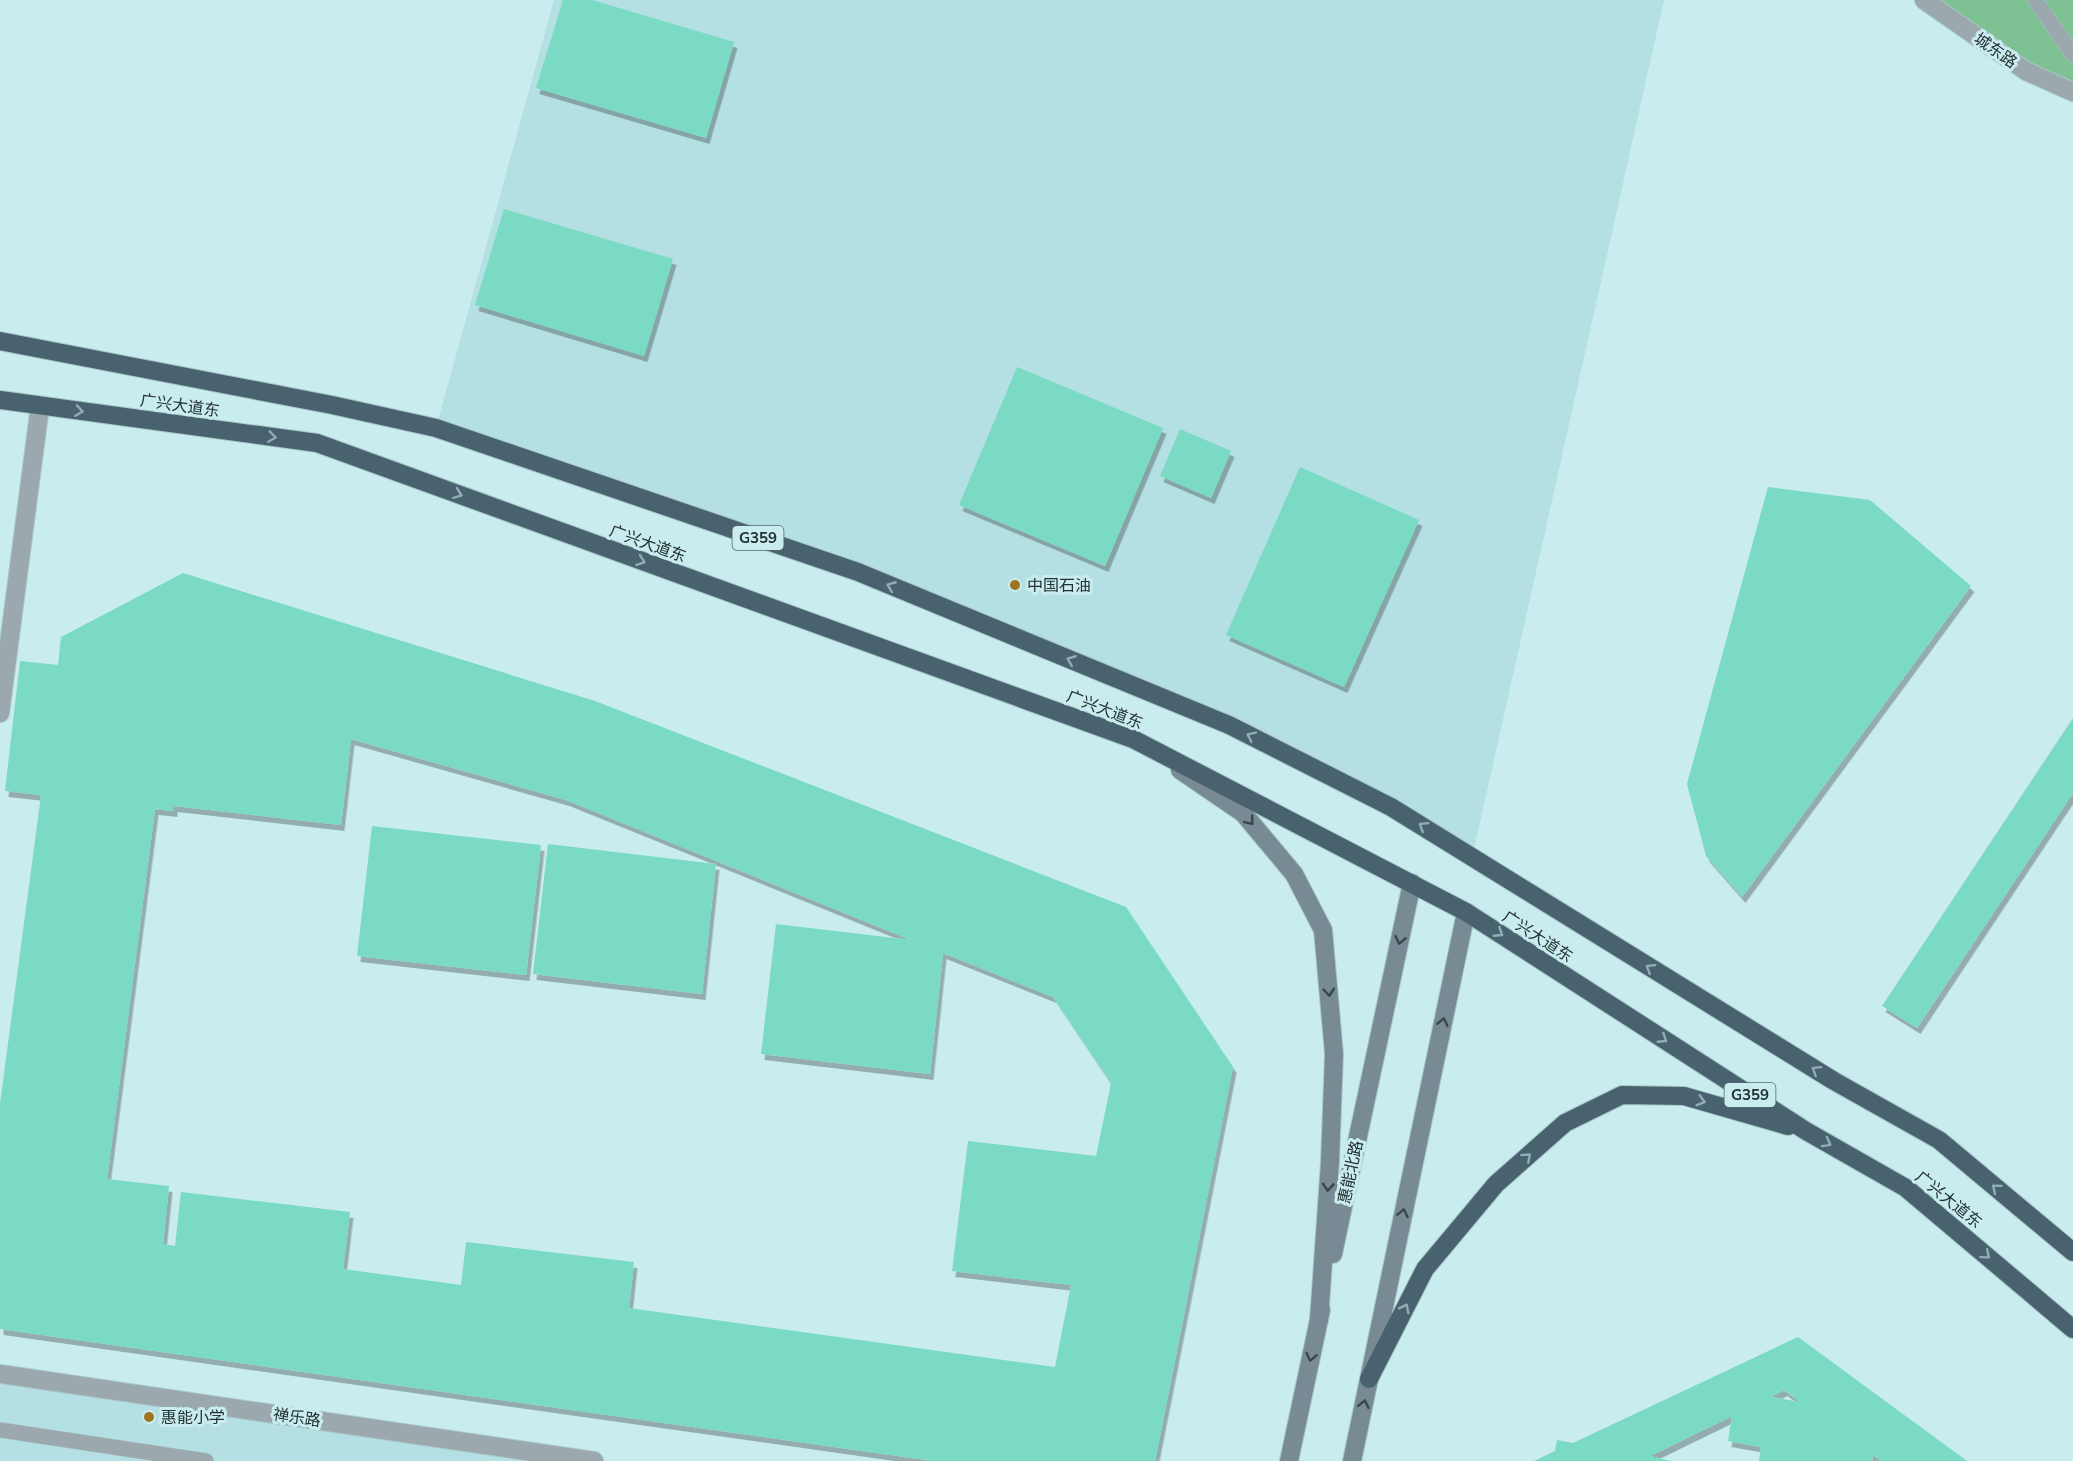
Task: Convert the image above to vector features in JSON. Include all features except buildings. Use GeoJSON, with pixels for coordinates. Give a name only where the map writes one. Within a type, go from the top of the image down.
{"type":"FeatureCollection","features":[{"type":"Feature","properties":{"kind":"highway","name":"广兴大道东"},"geometry":{"type":"LineString","coordinates":[[0,341],[332,405],[436,428],[858,572],[1228,725],[1391,807],[1834,1081],[1940,1140],[2073,1252]]}},
{"type":"Feature","properties":{"kind":"highway","name":"广兴大道东"},"geometry":{"type":"LineString","coordinates":[[0,400],[317,444],[1133,739],[1466,912],[1806,1131],[1906,1188],[2073,1329]]}},
{"type":"Feature","properties":{"kind":"highway"},"geometry":{"type":"LineString","coordinates":[[1369,1378],[1425,1269],[1496,1184],[1565,1123],[1622,1095],[1684,1096],[1806,1131]]}},
{"type":"Feature","properties":{"kind":"street","name":"城东路"},"geometry":{"type":"LineString","coordinates":[[1924,0],[2026,71],[2073,92]]}},
{"type":"Feature","properties":{"kind":"street"},"geometry":{"type":"LineString","coordinates":[[0,713],[40,406]]}},
{"type":"Feature","properties":{"kind":"street"},"geometry":{"type":"LineString","coordinates":[[1133,739],[1243,813],[1294,874],[1323,930],[1334,1054],[1330,1162],[1319,1320]]}},
{"type":"Feature","properties":{"kind":"street","name":"惠能北路"},"geometry":{"type":"LineString","coordinates":[[1289,1461],[1412,883]]}},
{"type":"Feature","properties":{"kind":"street"},"geometry":{"type":"LineString","coordinates":[[1352,1461],[1466,912]]}},
{"type":"Feature","properties":{"kind":"street","name":"禅乐路"},"geometry":{"type":"LineString","coordinates":[[0,1374],[594,1461]]}},
{"type":"Feature","properties":{"kind":"lane"},"geometry":{"type":"LineString","coordinates":[[2036,0],[2073,55]]}},
{"type":"Feature","properties":{"kind":"lane"},"geometry":{"type":"LineString","coordinates":[[0,1430],[206,1461]]}},
{"type":"Feature","properties":{"kind":"shaded area"},"geometry":{"type":"Polygon","coordinates":[[[554,0],[1664,0],[1472,858],[1286,753],[858,572],[436,428],[554,0]]]}},
{"type":"Feature","properties":{"kind":"shaded area","name":"惠能小学"},"geometry":{"type":"Polygon","coordinates":[[[0,1374],[594,1461],[0,1461],[0,1374]]]}},
{"type":"Feature","properties":{"kind":"green space"},"geometry":{"type":"Polygon","coordinates":[[[1924,0],[2073,0],[2073,92],[1924,0]]]}},
{"type":"Feature","properties":{"kind":"place","name":"中国石油"},"geometry":{"type":"Point","coordinates":[1015,585]}},
{"type":"Feature","properties":{"kind":"place","name":"惠能小学"},"geometry":{"type":"Point","coordinates":[149,1417]}}]}
